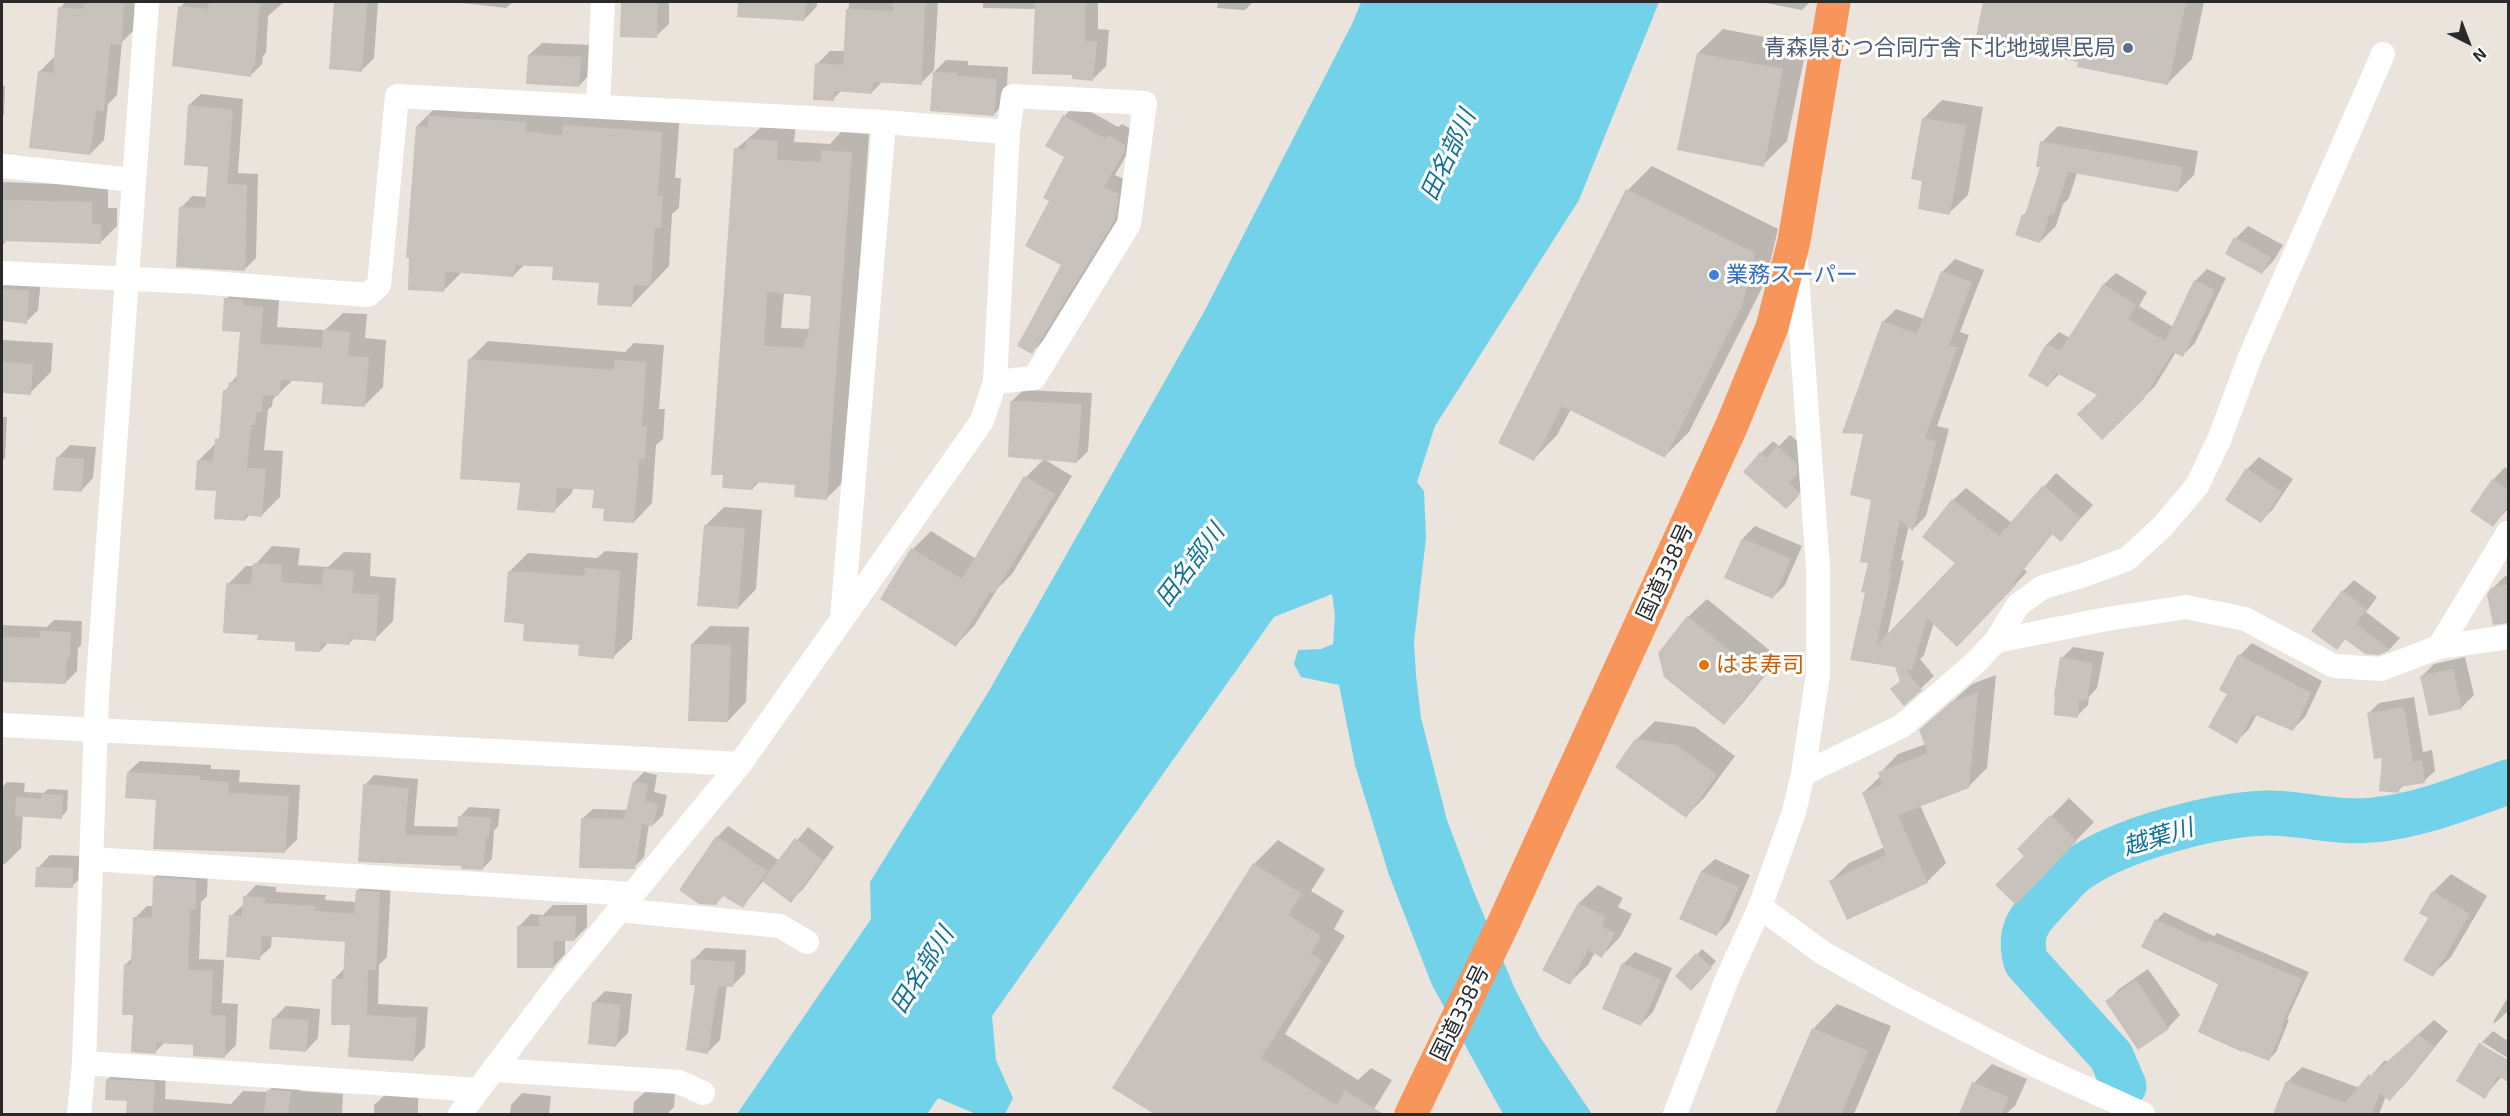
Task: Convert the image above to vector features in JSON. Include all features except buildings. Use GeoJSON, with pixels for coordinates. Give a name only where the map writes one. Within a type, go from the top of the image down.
{"type":"FeatureCollection","features":[{"type":"Feature","properties":{"kind":"highway","name":"国道338号"},"geometry":{"type":"LineString","coordinates":[[1411,1114],[1504,922],[1732,425],[1772,327],[1794,241],[1834,2]]}},
{"type":"Feature","properties":{"kind":"street"},"geometry":{"type":"LineString","coordinates":[[79,1114],[84,1063],[97,695],[147,2]]}},
{"type":"Feature","properties":{"kind":"street"},"geometry":{"type":"LineString","coordinates":[[598,106],[603,2]]}},
{"type":"Feature","properties":{"kind":"street"},"geometry":{"type":"LineString","coordinates":[[1803,774],[1902,726],[1975,663],[1996,641],[2018,605],[2043,587],[2127,559],[2162,528],[2197,486],[2219,440],[2250,357],[2383,54]]}},
{"type":"Feature","properties":{"kind":"street"},"geometry":{"type":"LineString","coordinates":[[2,273],[198,282],[368,295],[380,285],[398,96],[884,122],[1008,132]]}},
{"type":"Feature","properties":{"kind":"street"},"geometry":{"type":"LineString","coordinates":[[460,1114],[550,995],[740,764],[982,421],[995,382],[1008,132],[1013,96],[1145,103],[1129,224],[1034,378],[995,382]]}},
{"type":"Feature","properties":{"kind":"street"},"geometry":{"type":"LineString","coordinates":[[842,618],[884,122]]}},
{"type":"Feature","properties":{"kind":"street"},"geometry":{"type":"LineString","coordinates":[[2,166],[133,180]]}},
{"type":"Feature","properties":{"kind":"street"},"geometry":{"type":"LineString","coordinates":[[1675,1114],[1727,979],[1760,907],[1794,812],[1803,774],[1818,674],[1818,568],[1794,241]]}},
{"type":"Feature","properties":{"kind":"street"},"geometry":{"type":"LineString","coordinates":[[2439,647],[2508,533]]}},
{"type":"Feature","properties":{"kind":"street"},"geometry":{"type":"LineString","coordinates":[[1996,641],[2107,619],[2186,607],[2245,619],[2334,666],[2381,669],[2439,647],[2508,637]]}},
{"type":"Feature","properties":{"kind":"street"},"geometry":{"type":"LineString","coordinates":[[2,725],[740,764]]}},
{"type":"Feature","properties":{"kind":"street"},"geometry":{"type":"LineString","coordinates":[[91,859],[626,902],[780,926],[807,942]]}},
{"type":"Feature","properties":{"kind":"street"},"geometry":{"type":"LineString","coordinates":[[1760,907],[1823,953],[1902,997],[2039,1067],[2143,1114]]}},
{"type":"Feature","properties":{"kind":"street"},"geometry":{"type":"LineString","coordinates":[[84,1063],[478,1090]]}},
{"type":"Feature","properties":{"kind":"street"},"geometry":{"type":"LineString","coordinates":[[495,1070],[679,1083],[703,1094]]}},
{"type":"Feature","properties":{"kind":"water","name":"田名部川"},"geometry":{"type":"Polygon","coordinates":[[[1361,2],[1659,2],[1579,200],[1435,426],[1417,482],[1424,491],[1426,538],[1414,642],[1416,675],[1421,718],[1447,820],[1474,892],[1515,989],[1540,1037],[1592,1114],[1503,1114],[1432,985],[1389,875],[1355,765],[1339,685],[1301,677],[1294,664],[1298,650],[1321,649],[1333,644],[1335,615],[1332,594],[1274,617],[992,1016],[996,1060],[1013,1098],[1005,1114],[976,1114],[938,1098],[927,1114],[737,1114],[871,919],[870,882],[989,691],[1204,312],[1353,22],[1361,2]]]}},
{"type":"Feature","properties":{"kind":"waterway","name":"越葉川"},"geometry":{"type":"LineString","coordinates":[[2124,1086],[2111,1056],[2026,962],[2023,941],[2027,925],[2037,911],[2074,872],[2118,848],[2196,823],[2246,814],[2268,813],[2347,821],[2390,818],[2442,805],[2508,782]]}},
{"type":"Feature","properties":{"kind":"place","name":"青森県むつ合同庁舎下北地域県民局"},"geometry":{"type":"Point","coordinates":[2128,48]}},
{"type":"Feature","properties":{"kind":"place","name":"業務スーパー"},"geometry":{"type":"Point","coordinates":[1714,275]}},
{"type":"Feature","properties":{"kind":"place","name":"はま寿司"},"geometry":{"type":"Point","coordinates":[1704,665]}}]}
